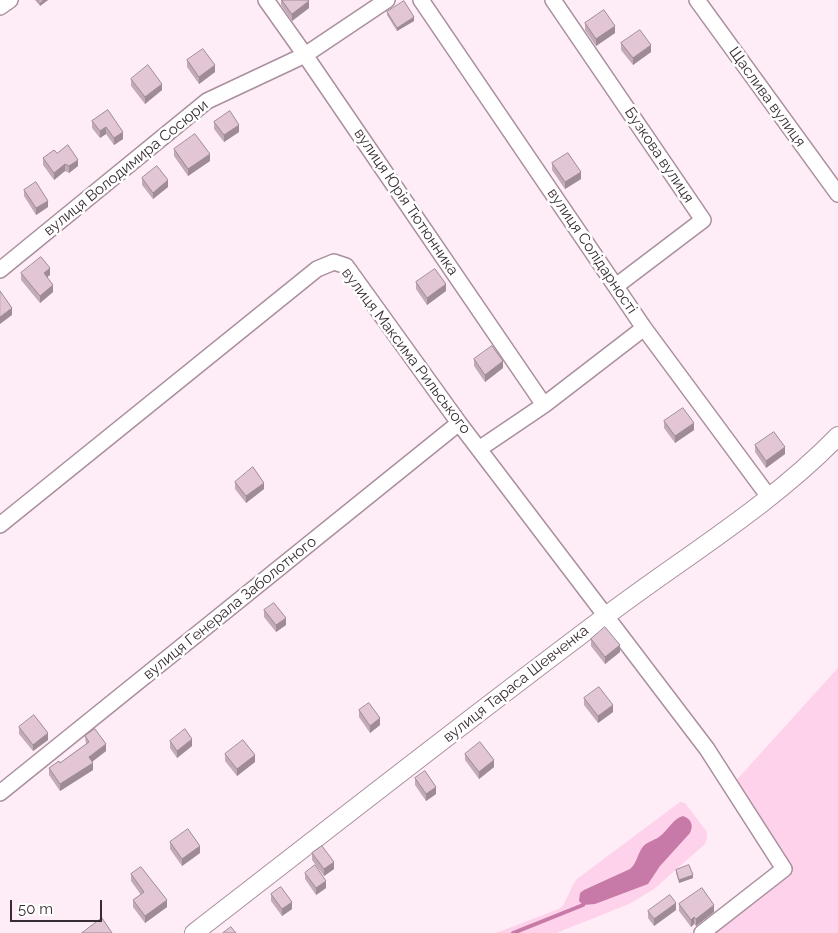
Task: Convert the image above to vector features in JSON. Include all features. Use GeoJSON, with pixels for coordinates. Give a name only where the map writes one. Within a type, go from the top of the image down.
{"type":"FeatureCollection","features":[{"type":"Feature","properties":{"kind":"street"},"geometry":{"type":"LineString","coordinates":[[0,7],[10,0]]}},
{"type":"Feature","properties":{"kind":"street","name":"вулиця Юрія Тютюнника"},"geometry":{"type":"LineString","coordinates":[[266,0],[544,405]]}},
{"type":"Feature","properties":{"kind":"street","name":"вулиця Володимира Сосюри"},"geometry":{"type":"LineString","coordinates":[[0,270],[207,101],[305,55],[387,0]]}},
{"type":"Feature","properties":{"kind":"street","name":"вулиця Солідарності"},"geometry":{"type":"LineString","coordinates":[[421,0],[644,328],[770,497]]}},
{"type":"Feature","properties":{"kind":"street","name":"Бузкова вулиця"},"geometry":{"type":"LineString","coordinates":[[553,0],[703,220],[616,286]]}},
{"type":"Feature","properties":{"kind":"street","name":"Щаслива вулиця"},"geometry":{"type":"LineString","coordinates":[[697,0],[838,194]]}},
{"type":"Feature","properties":{"kind":"street","name":"вулиця Максима Рильського"},"geometry":{"type":"LineString","coordinates":[[0,525],[317,269],[334,262],[346,266],[479,449],[708,749],[784,869],[702,933]]}},
{"type":"Feature","properties":{"kind":"street"},"geometry":{"type":"LineString","coordinates":[[479,449],[544,405],[644,328]]}},
{"type":"Feature","properties":{"kind":"street","name":"вулиця Генерала Заболотного"},"geometry":{"type":"LineString","coordinates":[[0,793],[460,423]]}},
{"type":"Feature","properties":{"kind":"street","name":"вулиця Тараса Шевченка"},"geometry":{"type":"LineString","coordinates":[[194,933],[607,615],[770,497],[812,462],[838,436]]}},
{"type":"Feature","properties":{"kind":"shaded area"},"geometry":{"type":"Polygon","coordinates":[[[838,668],[838,933],[702,933],[784,870],[731,786],[838,668]]]}},
{"type":"Feature","properties":{"kind":"shaded area"},"geometry":{"type":"Polygon","coordinates":[[[680,802],[685,803],[707,832],[707,838],[705,844],[654,889],[629,904],[556,933],[496,933],[561,908],[577,879],[680,802]]]}},
{"type":"Feature","properties":{"kind":"shaded area"},"geometry":{"type":"Polygon","coordinates":[[[683,816],[691,823],[690,833],[660,866],[648,884],[595,904],[583,905],[579,901],[580,893],[584,890],[630,869],[644,846],[659,837],[676,820],[683,816]]]}},
{"type":"Feature","properties":{"kind":"building"},"geometry":{"type":"Polygon","coordinates":[[[282,0],[308,0],[309,1],[292,14],[282,0]]]}},
{"type":"Feature","properties":{"kind":"building"},"geometry":{"type":"Polygon","coordinates":[[[404,1],[414,17],[397,28],[387,12],[404,1]]]}},
{"type":"Feature","properties":{"kind":"building"},"geometry":{"type":"Polygon","coordinates":[[[604,10],[615,26],[596,39],[585,23],[604,10]]]}},
{"type":"Feature","properties":{"kind":"building"},"geometry":{"type":"Polygon","coordinates":[[[640,30],[651,45],[633,58],[621,43],[640,30]]]}},
{"type":"Feature","properties":{"kind":"building"},"geometry":{"type":"Polygon","coordinates":[[[203,49],[215,65],[199,77],[187,60],[203,49]]]}},
{"type":"Feature","properties":{"kind":"building"},"geometry":{"type":"Polygon","coordinates":[[[148,65],[162,84],[145,97],[131,79],[148,65]]]}},
{"type":"Feature","properties":{"kind":"building"},"geometry":{"type":"Polygon","coordinates":[[[108,110],[123,132],[114,138],[106,127],[100,131],[92,121],[108,110]]]}},
{"type":"Feature","properties":{"kind":"building"},"geometry":{"type":"Polygon","coordinates":[[[230,111],[239,125],[224,135],[214,122],[230,111]]]}},
{"type":"Feature","properties":{"kind":"building"},"geometry":{"type":"Polygon","coordinates":[[[195,134],[210,154],[188,169],[174,149],[195,134]]]}},
{"type":"Feature","properties":{"kind":"building"},"geometry":{"type":"Polygon","coordinates":[[[68,145],[78,160],[69,166],[65,164],[54,173],[43,158],[54,150],[57,153],[68,145]]]}},
{"type":"Feature","properties":{"kind":"building"},"geometry":{"type":"Polygon","coordinates":[[[568,153],[581,172],[565,182],[552,163],[568,153]]]}},
{"type":"Feature","properties":{"kind":"building"},"geometry":{"type":"Polygon","coordinates":[[[157,166],[168,180],[153,193],[142,178],[157,166]]]}},
{"type":"Feature","properties":{"kind":"building"},"geometry":{"type":"Polygon","coordinates":[[[36,182],[48,201],[36,208],[24,190],[36,182]]]}},
{"type":"Feature","properties":{"kind":"building"},"geometry":{"type":"Polygon","coordinates":[[[41,257],[50,268],[44,273],[53,285],[40,296],[21,273],[41,257]]]}},
{"type":"Feature","properties":{"kind":"building"},"geometry":{"type":"Polygon","coordinates":[[[435,269],[446,284],[427,298],[416,282],[435,269]]]}},
{"type":"Feature","properties":{"kind":"building"},"geometry":{"type":"Polygon","coordinates":[[[0,291],[12,308],[0,317],[0,291]]]}},
{"type":"Feature","properties":{"kind":"building"},"geometry":{"type":"Polygon","coordinates":[[[492,346],[503,361],[485,375],[474,359],[492,346]]]}},
{"type":"Feature","properties":{"kind":"building"},"geometry":{"type":"Polygon","coordinates":[[[683,408],[694,423],[675,436],[664,421],[683,408]]]}},
{"type":"Feature","properties":{"kind":"building"},"geometry":{"type":"Polygon","coordinates":[[[774,432],[785,447],[766,461],[755,445],[774,432]]]}},
{"type":"Feature","properties":{"kind":"building"},"geometry":{"type":"Polygon","coordinates":[[[253,467],[264,483],[246,496],[235,482],[253,467]]]}},
{"type":"Feature","properties":{"kind":"building"},"geometry":{"type":"Polygon","coordinates":[[[274,603],[286,618],[276,625],[264,610],[274,603]]]}},
{"type":"Feature","properties":{"kind":"building"},"geometry":{"type":"Polygon","coordinates":[[[605,627],[620,645],[605,657],[591,639],[605,627]]]}},
{"type":"Feature","properties":{"kind":"building"},"geometry":{"type":"Polygon","coordinates":[[[599,687],[613,705],[598,716],[584,698],[599,687]]]}},
{"type":"Feature","properties":{"kind":"building"},"geometry":{"type":"Polygon","coordinates":[[[369,703],[380,718],[370,726],[359,710],[369,703]]]}},
{"type":"Feature","properties":{"kind":"building"},"geometry":{"type":"Polygon","coordinates":[[[34,715],[48,733],[33,745],[19,727],[34,715]]]}},
{"type":"Feature","properties":{"kind":"building"},"geometry":{"type":"Polygon","coordinates":[[[95,729],[106,744],[89,757],[93,763],[60,784],[49,768],[59,761],[60,763],[89,742],[85,736],[95,729]]]}},
{"type":"Feature","properties":{"kind":"building"},"geometry":{"type":"Polygon","coordinates":[[[185,729],[192,739],[177,751],[170,741],[185,729]]]}},
{"type":"Feature","properties":{"kind":"building"},"geometry":{"type":"Polygon","coordinates":[[[243,740],[255,755],[237,769],[225,754],[243,740]]]}},
{"type":"Feature","properties":{"kind":"building"},"geometry":{"type":"Polygon","coordinates":[[[480,742],[494,760],[479,772],[465,754],[480,742]]]}},
{"type":"Feature","properties":{"kind":"building"},"geometry":{"type":"Polygon","coordinates":[[[425,771],[436,787],[426,794],[415,778],[425,771]]]}},
{"type":"Feature","properties":{"kind":"building"},"geometry":{"type":"Polygon","coordinates":[[[188,829],[200,846],[182,859],[170,842],[188,829]]]}},
{"type":"Feature","properties":{"kind":"building"},"geometry":{"type":"Polygon","coordinates":[[[322,846],[334,862],[324,869],[312,853],[322,846]]]}},
{"type":"Feature","properties":{"kind":"building"},"geometry":{"type":"Polygon","coordinates":[[[315,865],[326,881],[316,888],[305,873],[315,865]]]}},
{"type":"Feature","properties":{"kind":"building"},"geometry":{"type":"Polygon","coordinates":[[[689,865],[693,875],[679,880],[676,870],[689,865]]]}},
{"type":"Feature","properties":{"kind":"building"},"geometry":{"type":"Polygon","coordinates":[[[141,867],[167,900],[145,916],[133,900],[144,892],[131,874],[141,867]]]}},
{"type":"Feature","properties":{"kind":"building"},"geometry":{"type":"Polygon","coordinates":[[[281,887],[292,902],[282,909],[271,894],[281,887]]]}},
{"type":"Feature","properties":{"kind":"building"},"geometry":{"type":"Polygon","coordinates":[[[702,888],[714,905],[696,919],[694,917],[691,920],[679,904],[702,888]]]}},
{"type":"Feature","properties":{"kind":"building"},"geometry":{"type":"Polygon","coordinates":[[[670,895],[676,903],[654,919],[648,911],[670,895]]]}},
{"type":"Feature","properties":{"kind":"building"},"geometry":{"type":"Polygon","coordinates":[[[102,918],[112,933],[82,933],[102,918]]]}},
{"type":"Feature","properties":{"kind":"building"},"geometry":{"type":"Polygon","coordinates":[[[231,927],[236,933],[223,933],[231,927]]]}},
{"type":"Feature","properties":{"kind":"waterway"},"geometry":{"type":"LineString","coordinates":[[513,933],[583,905]]}}]}
